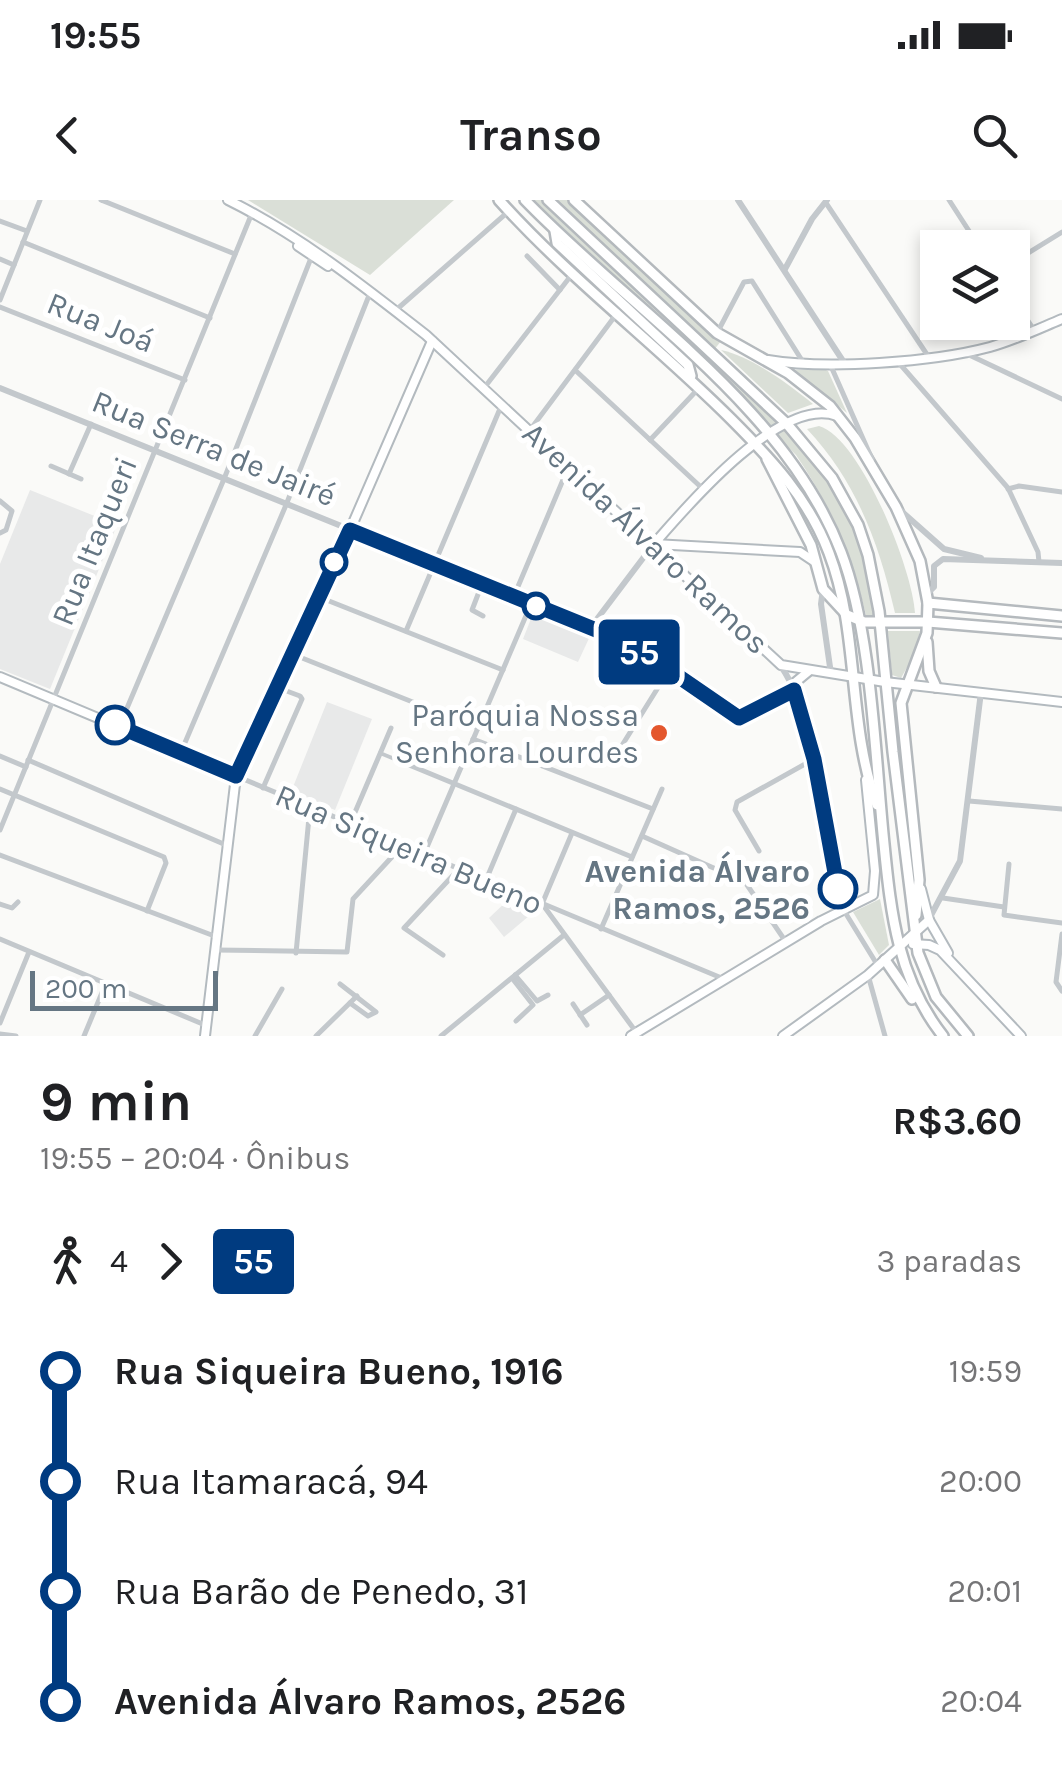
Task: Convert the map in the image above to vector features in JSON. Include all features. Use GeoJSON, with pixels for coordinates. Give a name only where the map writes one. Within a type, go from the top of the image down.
{"type":"FeatureCollection","features":[{"type":"Feature","properties":{"kind":"main road","name":"Avenida Álvaro Ramos"},"geometry":{"type":"LineString","coordinates":[[228,200],[284,233],[405,319]]}},
{"type":"Feature","properties":{"kind":"main road"},"geometry":{"type":"LineString","coordinates":[[499,200],[573,273],[696,383],[796,490],[820,533],[846,615],[875,889],[869,897],[843,908],[636,1035]]}},
{"type":"Feature","properties":{"kind":"main road"},"geometry":{"type":"LineString","coordinates":[[525,200],[770,433],[806,480],[825,514],[842,555],[859,621],[881,817],[901,945],[920,1004]]}},
{"type":"Feature","properties":{"kind":"main road"},"geometry":{"type":"LineString","coordinates":[[548,200],[787,424],[832,478],[858,525],[876,588],[916,938],[936,997],[968,1036]]}},
{"type":"Feature","properties":{"kind":"main road"},"geometry":{"type":"LineString","coordinates":[[574,200],[717,333],[811,390],[841,418],[882,480],[920,561],[927,598],[929,671],[936,688]]}},
{"type":"Feature","properties":{"kind":"main road"},"geometry":{"type":"LineString","coordinates":[[555,231],[557,243],[688,366],[696,383]]}},
{"type":"Feature","properties":{"kind":"main road","name":"Avenida Álvaro Ramos"},"geometry":{"type":"LineString","coordinates":[[370,292],[502,404],[781,665]]}},
{"type":"Feature","properties":{"kind":"main road"},"geometry":{"type":"LineString","coordinates":[[766,360],[805,365],[845,364],[964,352],[1062,319]]}},
{"type":"Feature","properties":{"kind":"main road"},"geometry":{"type":"LineString","coordinates":[[205,1036],[236,776],[432,341]]}},
{"type":"Feature","properties":{"kind":"main road"},"geometry":{"type":"LineString","coordinates":[[654,544],[755,443],[787,424],[819,413],[841,418]]}},
{"type":"Feature","properties":{"kind":"main road"},"geometry":{"type":"LineString","coordinates":[[764,452],[808,538],[823,590],[846,615],[859,621],[928,627],[1062,633]]}},
{"type":"Feature","properties":{"kind":"main road"},"geometry":{"type":"LineString","coordinates":[[654,544],[800,552],[816,564]]}},
{"type":"Feature","properties":{"kind":"main road"},"geometry":{"type":"LineString","coordinates":[[674,564],[678,551],[688,546]]}},
{"type":"Feature","properties":{"kind":"main road"},"geometry":{"type":"LineString","coordinates":[[927,598],[1062,616]]}},
{"type":"Feature","properties":{"kind":"main road"},"geometry":{"type":"LineString","coordinates":[[916,938],[918,880],[901,710],[906,684],[928,627]]}},
{"type":"Feature","properties":{"kind":"main road"},"geometry":{"type":"LineString","coordinates":[[781,665],[867,680],[1062,702]]}},
{"type":"Feature","properties":{"kind":"main road"},"geometry":{"type":"LineString","coordinates":[[793,688],[809,670]]}},
{"type":"Feature","properties":{"kind":"main road","name":"Rua Siqueira Bueno"},"geometry":{"type":"LineString","coordinates":[[0,677],[236,776]]}},
{"type":"Feature","properties":{"kind":"main road"},"geometry":{"type":"LineString","coordinates":[[866,776],[881,817]]}},
{"type":"Feature","properties":{"kind":"main road"},"geometry":{"type":"LineString","coordinates":[[918,880],[928,920],[953,962]]}},
{"type":"Feature","properties":{"kind":"main road"},"geometry":{"type":"LineString","coordinates":[[786,1035],[868,975],[901,945],[916,938],[928,920]]}},
{"type":"Feature","properties":{"kind":"main road"},"geometry":{"type":"LineString","coordinates":[[916,938],[934,946],[953,962],[1022,1036]]}},
{"type":"Feature","properties":{"kind":"main road"},"geometry":{"type":"LineString","coordinates":[[881,963],[920,1004],[943,1036]]}},
{"type":"Feature","properties":{"kind":"street"},"geometry":{"type":"LineString","coordinates":[[0,303],[3,284],[40,200]]}},
{"type":"Feature","properties":{"kind":"street"},"geometry":{"type":"LineString","coordinates":[[102,200],[235,254]]}},
{"type":"Feature","properties":{"kind":"street"},"geometry":{"type":"LineString","coordinates":[[738,200],[845,364]]}},
{"type":"Feature","properties":{"kind":"street"},"geometry":{"type":"LineString","coordinates":[[785,269],[825,200],[928,356]]}},
{"type":"Feature","properties":{"kind":"street"},"geometry":{"type":"LineString","coordinates":[[949,200],[968,230]]}},
{"type":"Feature","properties":{"kind":"street"},"geometry":{"type":"LineString","coordinates":[[396,310],[509,210]]}},
{"type":"Feature","properties":{"kind":"street","name":"Rua Itaqueri"},"geometry":{"type":"LineString","coordinates":[[0,830],[252,212]]}},
{"type":"Feature","properties":{"kind":"street"},"geometry":{"type":"LineString","coordinates":[[0,221],[28,231]]}},
{"type":"Feature","properties":{"kind":"street"},"geometry":{"type":"LineString","coordinates":[[1030,252],[1062,232]]}},
{"type":"Feature","properties":{"kind":"street"},"geometry":{"type":"LineString","coordinates":[[23,242],[210,318]]}},
{"type":"Feature","properties":{"kind":"street"},"geometry":{"type":"LineString","coordinates":[[119,727],[224,479],[313,253]]}},
{"type":"Feature","properties":{"kind":"street"},"geometry":{"type":"LineString","coordinates":[[527,256],[560,291]]}},
{"type":"Feature","properties":{"kind":"street"},"geometry":{"type":"LineString","coordinates":[[0,259],[14,265]]}},
{"type":"Feature","properties":{"kind":"street"},"geometry":{"type":"LineString","coordinates":[[484,388],[573,273]]}},
{"type":"Feature","properties":{"kind":"street"},"geometry":{"type":"LineString","coordinates":[[717,333],[742,285],[754,282],[805,365]]}},
{"type":"Feature","properties":{"kind":"street"},"geometry":{"type":"LineString","coordinates":[[181,752],[370,292]]}},
{"type":"Feature","properties":{"kind":"street","name":"Rua Joá"},"geometry":{"type":"LineString","coordinates":[[0,303],[185,380]]}},
{"type":"Feature","properties":{"kind":"street"},"geometry":{"type":"LineString","coordinates":[[530,430],[618,312]]}},
{"type":"Feature","properties":{"kind":"street"},"geometry":{"type":"LineString","coordinates":[[1030,324],[1034,330]]}},
{"type":"Feature","properties":{"kind":"street"},"geometry":{"type":"LineString","coordinates":[[964,352],[1062,399]]}},
{"type":"Feature","properties":{"kind":"street"},"geometry":{"type":"LineString","coordinates":[[896,360],[1008,488],[1039,562]]}},
{"type":"Feature","properties":{"kind":"street"},"geometry":{"type":"LineString","coordinates":[[830,364],[882,480]]}},
{"type":"Feature","properties":{"kind":"street"},"geometry":{"type":"LineString","coordinates":[[575,370],[705,491]]}},
{"type":"Feature","properties":{"kind":"street"},"geometry":{"type":"LineString","coordinates":[[650,440],[696,383]]}},
{"type":"Feature","properties":{"kind":"street","name":"Rua Serra de Jairé"},"geometry":{"type":"LineString","coordinates":[[0,388],[591,628]]}},
{"type":"Feature","properties":{"kind":"street"},"geometry":{"type":"LineString","coordinates":[[406,631],[502,404]]}},
{"type":"Feature","properties":{"kind":"street"},"geometry":{"type":"LineString","coordinates":[[69,474],[91,424]]}},
{"type":"Feature","properties":{"kind":"street"},"geometry":{"type":"LineString","coordinates":[[51,466],[81,479]]}},
{"type":"Feature","properties":{"kind":"street"},"geometry":{"type":"LineString","coordinates":[[514,596],[569,466]]}},
{"type":"Feature","properties":{"kind":"street"},"geometry":{"type":"LineString","coordinates":[[1008,488],[1062,492]]}},
{"type":"Feature","properties":{"kind":"street"},"geometry":{"type":"LineString","coordinates":[[0,501],[12,511],[6,530],[0,533]]}},
{"type":"Feature","properties":{"kind":"street"},"geometry":{"type":"LineString","coordinates":[[896,506],[944,548],[982,558]]}},
{"type":"Feature","properties":{"kind":"street"},"geometry":{"type":"LineString","coordinates":[[654,544],[591,628],[669,670],[739,718],[793,688]]}},
{"type":"Feature","properties":{"kind":"street"},"geometry":{"type":"LineString","coordinates":[[927,598],[934,588],[934,566],[939,560],[982,558],[1062,563]]}},
{"type":"Feature","properties":{"kind":"street"},"geometry":{"type":"LineString","coordinates":[[482,584],[472,610],[483,616]]}},
{"type":"Feature","properties":{"kind":"street"},"geometry":{"type":"LineString","coordinates":[[823,590],[821,604],[831,674]]}},
{"type":"Feature","properties":{"kind":"street"},"geometry":{"type":"LineString","coordinates":[[319,596],[502,670]]}},
{"type":"Feature","properties":{"kind":"street"},"geometry":{"type":"LineString","coordinates":[[424,854],[531,604]]}},
{"type":"Feature","properties":{"kind":"street"},"geometry":{"type":"LineString","coordinates":[[292,654],[478,728]]}},
{"type":"Feature","properties":{"kind":"street","name":"Avenida Álvaro Ramos"},"geometry":{"type":"LineString","coordinates":[[781,665],[793,688],[814,759],[843,908],[881,963]]}},
{"type":"Feature","properties":{"kind":"street"},"geometry":{"type":"LineString","coordinates":[[612,762],[669,670]]}},
{"type":"Feature","properties":{"kind":"street"},"geometry":{"type":"LineString","coordinates":[[263,788],[302,699],[276,687]]}},
{"type":"Feature","properties":{"kind":"street"},"geometry":{"type":"LineString","coordinates":[[928,920],[960,861],[981,692]]}},
{"type":"Feature","properties":{"kind":"street"},"geometry":{"type":"LineString","coordinates":[[350,824],[391,728]]}},
{"type":"Feature","properties":{"kind":"street"},"geometry":{"type":"LineString","coordinates":[[473,739],[653,809]]}},
{"type":"Feature","properties":{"kind":"street"},"geometry":{"type":"LineString","coordinates":[[380,753],[632,857]]}},
{"type":"Feature","properties":{"kind":"street"},"geometry":{"type":"LineString","coordinates":[[0,756],[226,846]]}},
{"type":"Feature","properties":{"kind":"street"},"geometry":{"type":"LineString","coordinates":[[759,850],[735,805],[814,759]]}},
{"type":"Feature","properties":{"kind":"street","name":"Rua Siqueira Bueno"},"geometry":{"type":"LineString","coordinates":[[236,776],[724,979]]}},
{"type":"Feature","properties":{"kind":"street"},"geometry":{"type":"LineString","coordinates":[[0,789],[164,857],[166,863],[148,911]]}},
{"type":"Feature","properties":{"kind":"street"},"geometry":{"type":"LineString","coordinates":[[602,929],[662,789]]}},
{"type":"Feature","properties":{"kind":"street"},"geometry":{"type":"LineString","coordinates":[[969,801],[1062,809]]}},
{"type":"Feature","properties":{"kind":"street"},"geometry":{"type":"LineString","coordinates":[[296,953],[310,807]]}},
{"type":"Feature","properties":{"kind":"street"},"geometry":{"type":"LineString","coordinates":[[486,881],[516,809]]}},
{"type":"Feature","properties":{"kind":"street"},"geometry":{"type":"LineString","coordinates":[[572,832],[542,904],[636,1035]]}},
{"type":"Feature","properties":{"kind":"street"},"geometry":{"type":"LineString","coordinates":[[642,836],[744,882],[786,942]]}},
{"type":"Feature","properties":{"kind":"street"},"geometry":{"type":"LineString","coordinates":[[215,950],[344,954],[349,948],[353,899],[403,845]]}},
{"type":"Feature","properties":{"kind":"street"},"geometry":{"type":"LineString","coordinates":[[0,855],[217,937]]}},
{"type":"Feature","properties":{"kind":"street"},"geometry":{"type":"LineString","coordinates":[[1009,864],[1005,916],[1062,923]]}},
{"type":"Feature","properties":{"kind":"street"},"geometry":{"type":"LineString","coordinates":[[443,955],[406,932],[404,926],[458,870]]}},
{"type":"Feature","properties":{"kind":"street"},"geometry":{"type":"LineString","coordinates":[[943,898],[1004,907]]}},
{"type":"Feature","properties":{"kind":"street"},"geometry":{"type":"LineString","coordinates":[[0,904],[12,908],[18,902]]}},
{"type":"Feature","properties":{"kind":"street"},"geometry":{"type":"LineString","coordinates":[[557,924],[567,914]]}},
{"type":"Feature","properties":{"kind":"street"},"geometry":{"type":"LineString","coordinates":[[1060,989],[1062,934]]}},
{"type":"Feature","properties":{"kind":"street"},"geometry":{"type":"LineString","coordinates":[[441,1036],[564,935]]}},
{"type":"Feature","properties":{"kind":"street"},"geometry":{"type":"LineString","coordinates":[[0,939],[206,1026]]}},
{"type":"Feature","properties":{"kind":"street"},"geometry":{"type":"LineString","coordinates":[[0,1023],[29,951]]}},
{"type":"Feature","properties":{"kind":"street"},"geometry":{"type":"LineString","coordinates":[[708,973],[712,986]]}},
{"type":"Feature","properties":{"kind":"street"},"geometry":{"type":"LineString","coordinates":[[868,975],[885,1036]]}},
{"type":"Feature","properties":{"kind":"street"},"geometry":{"type":"LineString","coordinates":[[514,976],[536,1001],[548,995]]}},
{"type":"Feature","properties":{"kind":"street"},"geometry":{"type":"LineString","coordinates":[[514,976],[533,1005],[516,1021]]}},
{"type":"Feature","properties":{"kind":"street"},"geometry":{"type":"LineString","coordinates":[[84,1036],[106,983]]}},
{"type":"Feature","properties":{"kind":"street"},"geometry":{"type":"LineString","coordinates":[[340,984],[376,1012],[368,1016],[350,1004]]}},
{"type":"Feature","properties":{"kind":"street"},"geometry":{"type":"LineString","coordinates":[[255,1036],[282,989]]}},
{"type":"Feature","properties":{"kind":"street"},"geometry":{"type":"LineString","coordinates":[[580,1015],[609,995]]}},
{"type":"Feature","properties":{"kind":"street"},"geometry":{"type":"LineString","coordinates":[[316,1036],[357,996]]}},
{"type":"Feature","properties":{"kind":"street"},"geometry":{"type":"LineString","coordinates":[[573,1004],[587,1025]]}},
{"type":"Feature","properties":{"kind":"street"},"geometry":{"type":"LineString","coordinates":[[0,1034],[16,1036]]}},
{"type":"Feature","properties":{"kind":"shaded area"},"geometry":{"type":"Polygon","coordinates":[[[248,200],[454,200],[370,275],[248,200]]]}},
{"type":"Feature","properties":{"kind":"shaded area"},"geometry":{"type":"Polygon","coordinates":[[[534,200],[544,200],[794,437],[826,474],[852,520],[876,615],[866,615],[839,532],[796,455],[534,200]]]}},
{"type":"Feature","properties":{"kind":"shaded area"},"geometry":{"type":"Polygon","coordinates":[[[555,200],[568,200],[721,341],[714,350],[555,200]]]}},
{"type":"Feature","properties":{"kind":"shaded area"},"geometry":{"type":"Polygon","coordinates":[[[721,350],[757,365],[813,404],[788,413],[721,350]]]}},
{"type":"Feature","properties":{"kind":"shaded area"},"geometry":{"type":"Polygon","coordinates":[[[795,370],[828,371],[847,413],[795,370]]]}},
{"type":"Feature","properties":{"kind":"shaded area"},"geometry":{"type":"Polygon","coordinates":[[[819,426],[835,436],[851,454],[882,508],[905,568],[915,613],[895,613],[882,563],[853,492],[807,429],[819,426]]]}},
{"type":"Feature","properties":{"kind":"shaded area"},"geometry":{"type":"Polygon","coordinates":[[[30,490],[117,525],[50,689],[0,669],[0,564],[30,490]]]}},
{"type":"Feature","properties":{"kind":"shaded area"},"geometry":{"type":"Polygon","coordinates":[[[534,611],[591,634],[578,662],[523,639],[534,611]]]}},
{"type":"Feature","properties":{"kind":"shaded area"},"geometry":{"type":"Polygon","coordinates":[[[888,631],[920,631],[914,655],[901,678],[892,675],[888,631]]]}},
{"type":"Feature","properties":{"kind":"shaded area"},"geometry":{"type":"Polygon","coordinates":[[[327,702],[372,719],[335,810],[291,792],[327,702]]]}},
{"type":"Feature","properties":{"kind":"shaded area"},"geometry":{"type":"Polygon","coordinates":[[[509,899],[536,910],[504,937],[489,918],[509,899]]]}},
{"type":"Feature","properties":{"kind":"shaded area"},"geometry":{"type":"Polygon","coordinates":[[[880,899],[889,945],[879,955],[853,912],[880,899]]]}},
{"type":"Feature","properties":{"kind":"bus line","name":"55"},"geometry":{"type":"LineString","coordinates":[[115,725],[236,776],[350,530],[606,634],[656,661],[739,718],[794,690],[814,759],[838,889]]}},
{"type":"Feature","properties":{"kind":"place","name":"Paróquia Nossa Senhora Lourdes"},"geometry":{"type":"Point","coordinates":[659,733]}},
{"type":"Feature","properties":{"kind":"place","name":"Avenida Álvaro Ramos, 2526"},"geometry":{"type":"Point","coordinates":[838,889]}}]}
